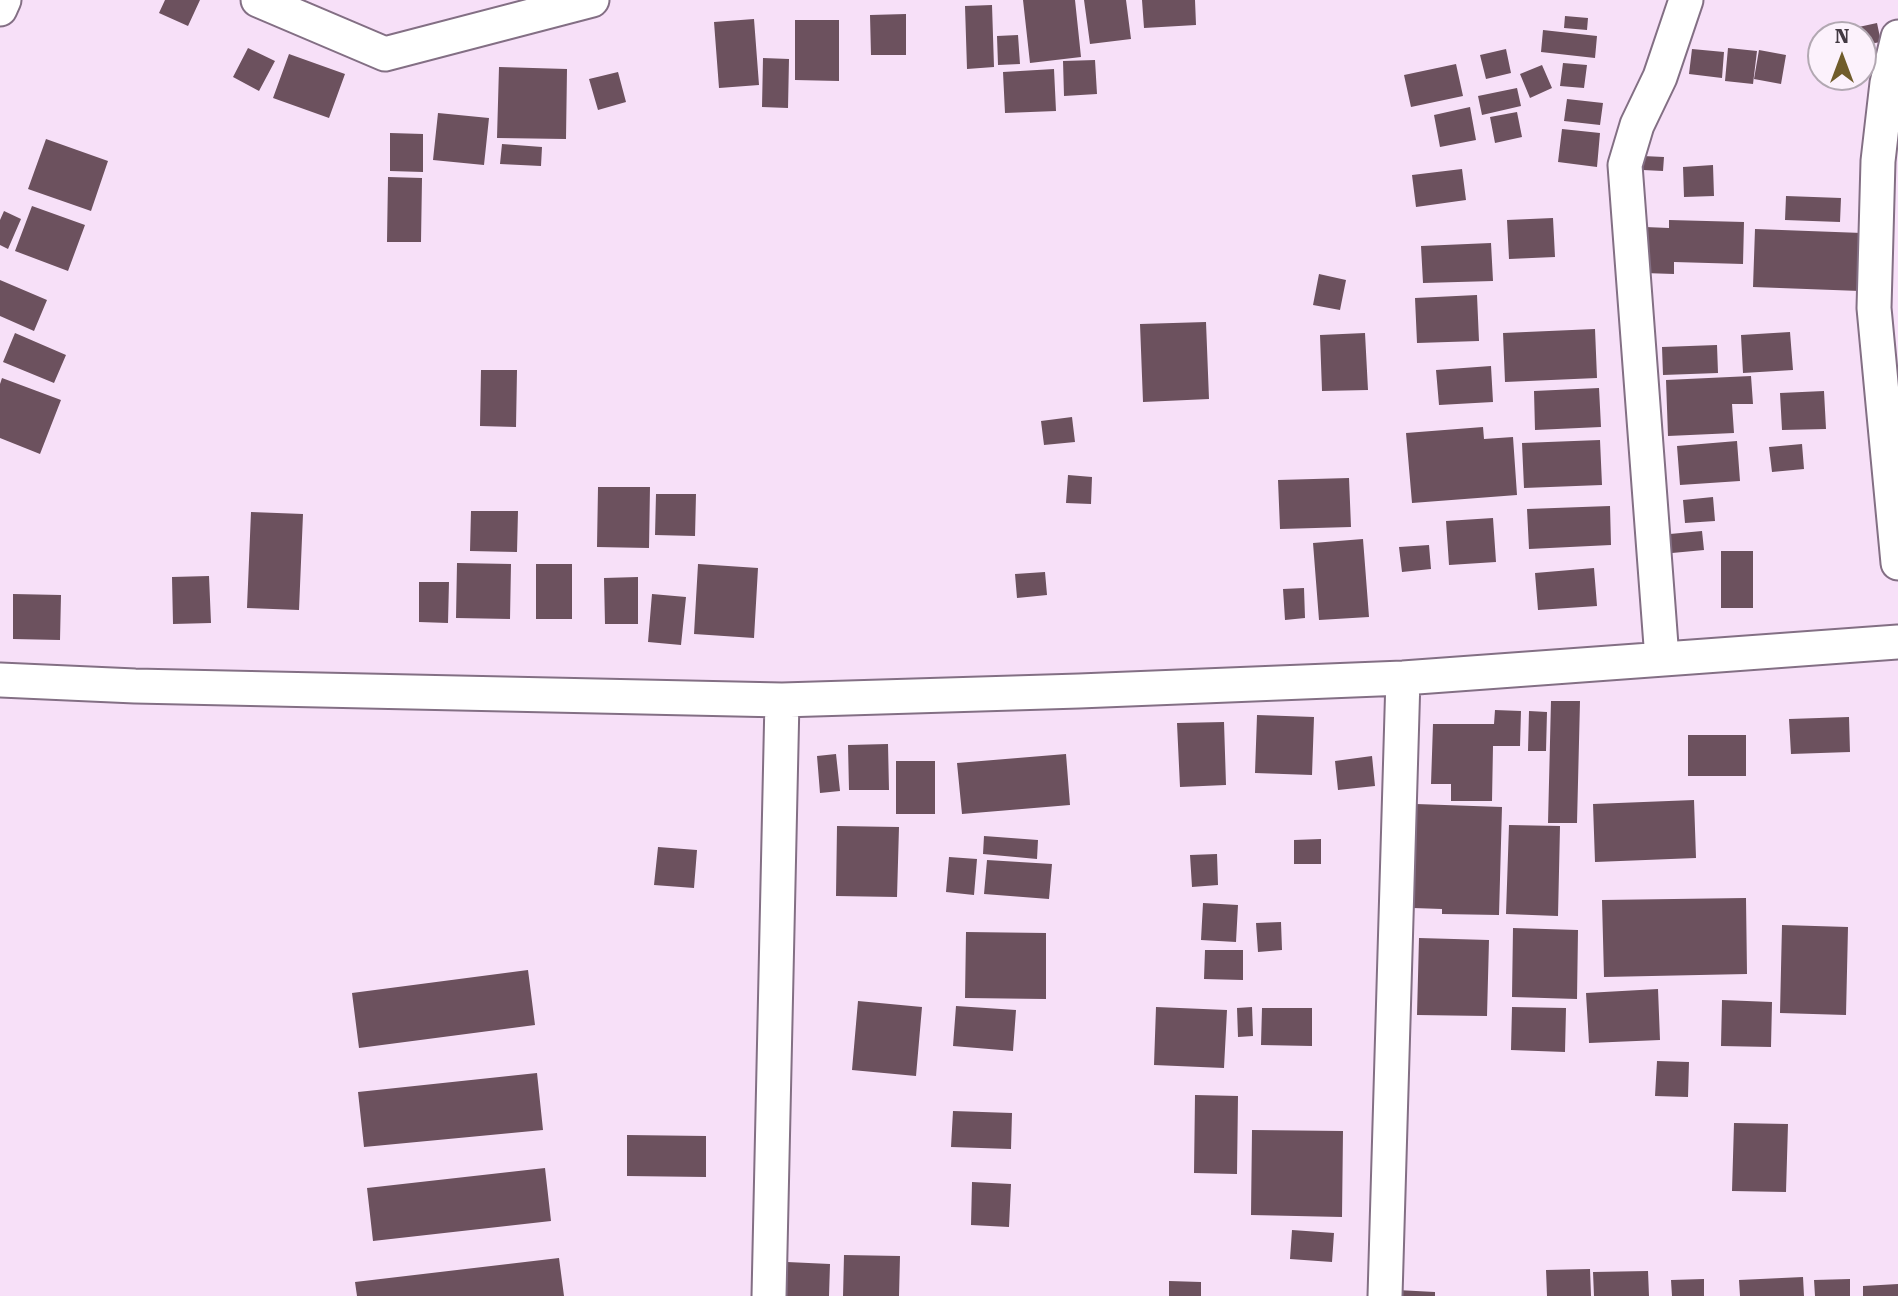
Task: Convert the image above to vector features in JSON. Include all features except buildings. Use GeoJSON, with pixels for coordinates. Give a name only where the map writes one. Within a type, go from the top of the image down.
{"type":"FeatureCollection","features":[{"type":"Feature","properties":{"kind":"street"},"geometry":{"type":"LineString","coordinates":[[0,9],[4,0]]}},
{"type":"Feature","properties":{"kind":"street"},"geometry":{"type":"LineString","coordinates":[[258,0],[385,54],[592,0]]}},
{"type":"Feature","properties":{"kind":"street"},"geometry":{"type":"LineString","coordinates":[[1662,659],[1625,165],[1637,125],[1660,77],[1686,0]]}},
{"type":"Feature","properties":{"kind":"street"},"geometry":{"type":"LineString","coordinates":[[1898,37],[1887,83],[1878,161],[1874,308],[1898,563]]}},
{"type":"Feature","properties":{"kind":"street"},"geometry":{"type":"LineString","coordinates":[[0,680],[135,686],[782,700],[1403,678],[1898,642]]}},
{"type":"Feature","properties":{"kind":"street"},"geometry":{"type":"LineString","coordinates":[[1385,1296],[1403,678]]}},
{"type":"Feature","properties":{"kind":"street"},"geometry":{"type":"LineString","coordinates":[[769,1296],[782,700]]}}]}
